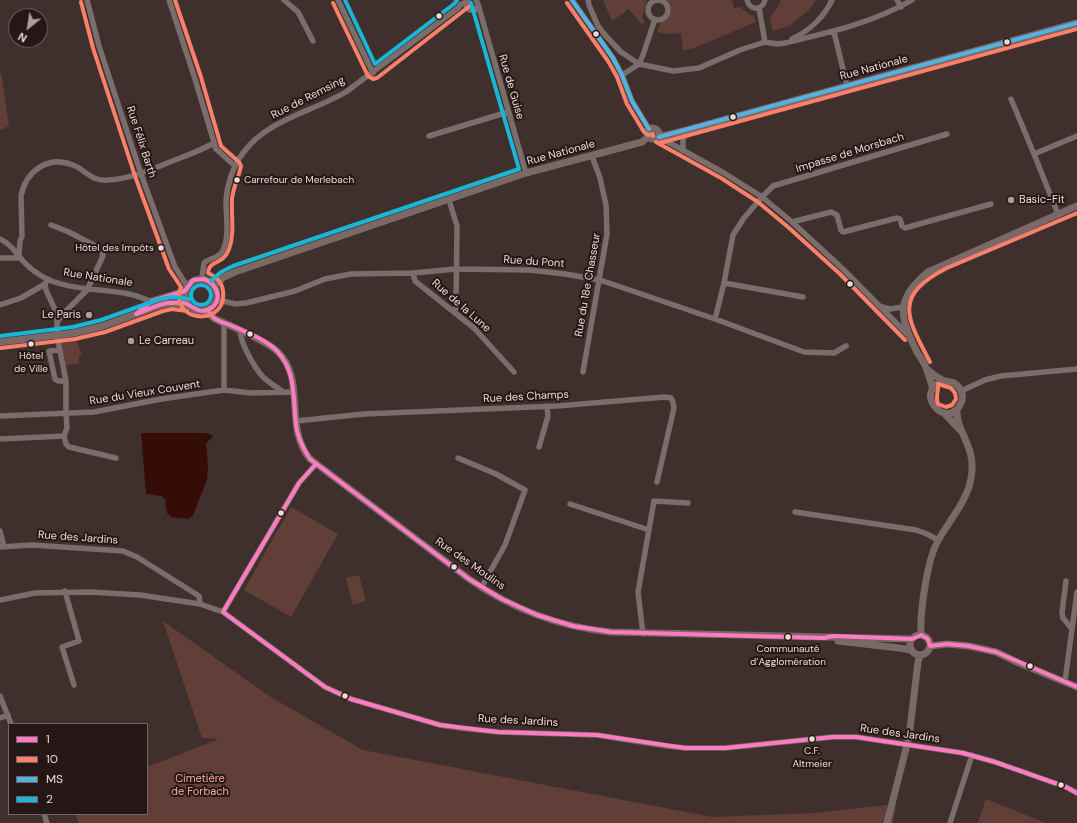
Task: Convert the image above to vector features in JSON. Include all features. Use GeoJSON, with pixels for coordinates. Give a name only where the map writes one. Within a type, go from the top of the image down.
{"type":"FeatureCollection","features":[{"type":"Feature","properties":{"kind":"main road","name":"Rue Nationale"},"geometry":{"type":"LineString","coordinates":[[649,129],[654,128],[658,133],[676,133],[1077,23]]}},
{"type":"Feature","properties":{"kind":"main road"},"geometry":{"type":"LineString","coordinates":[[649,129],[647,132],[648,137],[652,140],[658,133]]}},
{"type":"Feature","properties":{"kind":"main road","name":"Rue Nationale"},"geometry":{"type":"LineString","coordinates":[[215,285],[224,277],[235,272],[526,173],[640,142],[648,137]]}},
{"type":"Feature","properties":{"kind":"main road"},"geometry":{"type":"LineString","coordinates":[[920,634],[921,615],[932,554],[938,540],[966,495],[970,483],[972,456],[956,415],[962,401],[961,391],[954,384],[934,375],[926,367],[918,354],[904,322],[903,307],[907,295],[912,286],[928,272],[1077,206]]}},
{"type":"Feature","properties":{"kind":"main road"},"geometry":{"type":"LineString","coordinates":[[0,342],[74,334],[103,326],[167,304],[188,305],[196,310],[208,310],[217,300],[218,296],[215,285],[207,279],[195,279],[186,288],[151,302],[136,314]]}},
{"type":"Feature","properties":{"kind":"main road"},"geometry":{"type":"LineString","coordinates":[[186,288],[185,299],[188,305]]}},
{"type":"Feature","properties":{"kind":"main road","name":"Rue des Moulins"},"geometry":{"type":"LineString","coordinates":[[208,310],[212,317],[268,344],[279,352],[286,362],[291,374],[300,444],[306,454],[316,464],[481,588],[512,605],[557,622],[599,631],[643,634],[824,638],[911,650]]}},
{"type":"Feature","properties":{"kind":"main road"},"geometry":{"type":"LineString","coordinates":[[926,367],[933,389]]}},
{"type":"Feature","properties":{"kind":"main road"},"geometry":{"type":"LineString","coordinates":[[945,381],[940,382],[933,389],[931,393],[932,404],[939,411],[944,413],[962,431]]}},
{"type":"Feature","properties":{"kind":"main road"},"geometry":{"type":"LineString","coordinates":[[944,413],[957,410]]}},
{"type":"Feature","properties":{"kind":"main road"},"geometry":{"type":"LineString","coordinates":[[920,634],[929,639],[930,646],[928,651],[920,655],[911,650],[910,644],[914,636],[920,634]]}},
{"type":"Feature","properties":{"kind":"main road","name":"Rue des Moulins"},"geometry":{"type":"LineString","coordinates":[[824,638],[833,636],[899,639],[912,638]]}},
{"type":"Feature","properties":{"kind":"main road"},"geometry":{"type":"LineString","coordinates":[[930,646],[968,646],[996,652],[1077,687]]}},
{"type":"Feature","properties":{"kind":"main road"},"geometry":{"type":"LineString","coordinates":[[887,823],[907,745],[920,655]]}},
{"type":"Feature","properties":{"kind":"street","name":"Rue Félix Barth"},"geometry":{"type":"LineString","coordinates":[[87,0],[99,46],[140,174],[174,267],[186,288]]}},
{"type":"Feature","properties":{"kind":"street"},"geometry":{"type":"LineString","coordinates":[[169,0],[216,148],[234,166]]}},
{"type":"Feature","properties":{"kind":"street"},"geometry":{"type":"LineString","coordinates":[[284,0],[298,12],[314,41]]}},
{"type":"Feature","properties":{"kind":"street"},"geometry":{"type":"LineString","coordinates":[[338,0],[372,73]]}},
{"type":"Feature","properties":{"kind":"street"},"geometry":{"type":"LineString","coordinates":[[572,0],[613,58],[622,75],[632,101],[649,129]]}},
{"type":"Feature","properties":{"kind":"street"},"geometry":{"type":"LineString","coordinates":[[588,0],[598,26],[622,52],[639,64],[673,71],[699,68],[740,50],[765,42],[777,44],[785,43],[834,32],[901,7],[912,0]]}},
{"type":"Feature","properties":{"kind":"street"},"geometry":{"type":"LineString","coordinates":[[747,0],[751,7],[759,8],[766,0]]}},
{"type":"Feature","properties":{"kind":"street"},"geometry":{"type":"LineString","coordinates":[[785,43],[798,36],[818,21],[828,9],[832,0]]}},
{"type":"Feature","properties":{"kind":"street"},"geometry":{"type":"LineString","coordinates":[[898,0],[901,7]]}},
{"type":"Feature","properties":{"kind":"street"},"geometry":{"type":"LineString","coordinates":[[467,3],[472,11],[475,10],[477,2]]}},
{"type":"Feature","properties":{"kind":"street","name":"Rue de Guise"},"geometry":{"type":"LineString","coordinates":[[477,2],[526,173]]}},
{"type":"Feature","properties":{"kind":"street","name":"Rue de Remsing"},"geometry":{"type":"LineString","coordinates":[[202,278],[204,263],[207,260],[216,257],[224,246],[227,230],[226,199],[234,166],[243,153],[259,136],[289,118],[336,98],[372,73],[458,8],[461,4],[467,3]]}},
{"type":"Feature","properties":{"kind":"street"},"geometry":{"type":"LineString","coordinates":[[759,8],[765,42]]}},
{"type":"Feature","properties":{"kind":"street"},"geometry":{"type":"LineString","coordinates":[[622,75],[639,64],[655,19]]}},
{"type":"Feature","properties":{"kind":"street"},"geometry":{"type":"LineString","coordinates":[[834,32],[847,86]]}},
{"type":"Feature","properties":{"kind":"street"},"geometry":{"type":"LineString","coordinates":[[1011,99],[1058,214]]}},
{"type":"Feature","properties":{"kind":"street"},"geometry":{"type":"LineString","coordinates":[[429,136],[508,112]]}},
{"type":"Feature","properties":{"kind":"street"},"geometry":{"type":"LineString","coordinates":[[683,151],[683,140],[687,130]]}},
{"type":"Feature","properties":{"kind":"street"},"geometry":{"type":"LineString","coordinates":[[658,133],[683,151],[724,173],[762,197],[792,222],[844,270],[910,337]]}},
{"type":"Feature","properties":{"kind":"street","name":"Impasse de Morsbach"},"geometry":{"type":"LineString","coordinates":[[762,197],[773,186],[947,134]]}},
{"type":"Feature","properties":{"kind":"street"},"geometry":{"type":"LineString","coordinates":[[1034,154],[1077,136]]}},
{"type":"Feature","properties":{"kind":"street"},"geometry":{"type":"LineString","coordinates":[[0,258],[20,256],[22,236],[22,190],[29,175],[47,163],[59,161],[73,165],[89,176],[98,180],[108,180],[140,174],[202,150],[214,142]]}},
{"type":"Feature","properties":{"kind":"street","name":"Rue du 18e Chasseur"},"geometry":{"type":"LineString","coordinates":[[583,372],[608,234],[606,205],[600,178],[592,156]]}},
{"type":"Feature","properties":{"kind":"street"},"geometry":{"type":"LineString","coordinates":[[715,318],[724,283],[733,235],[744,218],[762,197]]}},
{"type":"Feature","properties":{"kind":"street"},"geometry":{"type":"LineString","coordinates":[[449,200],[457,226],[456,307],[454,312]]}},
{"type":"Feature","properties":{"kind":"street"},"geometry":{"type":"LineString","coordinates":[[792,222],[831,212],[837,215],[841,230],[843,232],[896,218],[900,219],[902,226],[905,228],[991,204]]}},
{"type":"Feature","properties":{"kind":"street"},"geometry":{"type":"LineString","coordinates":[[51,225],[69,232],[101,249],[103,256],[87,290],[57,322]]}},
{"type":"Feature","properties":{"kind":"street","name":"Rue Nationale"},"geometry":{"type":"LineString","coordinates":[[0,239],[11,246],[33,270],[47,282],[87,290],[134,295],[151,302]]}},
{"type":"Feature","properties":{"kind":"street"},"geometry":{"type":"LineString","coordinates":[[11,246],[20,245]]}},
{"type":"Feature","properties":{"kind":"street","name":"Rue du Pont"},"geometry":{"type":"LineString","coordinates":[[217,300],[236,304],[246,303],[296,291],[325,279],[351,274],[456,269],[530,270],[600,280],[715,318],[804,352],[834,353],[846,346]]}},
{"type":"Feature","properties":{"kind":"street","name":"Rue de la Lune"},"geometry":{"type":"LineString","coordinates":[[413,272],[415,280],[474,328],[514,372]]}},
{"type":"Feature","properties":{"kind":"street"},"geometry":{"type":"LineString","coordinates":[[0,305],[26,296],[47,282]]}},
{"type":"Feature","properties":{"kind":"street"},"geometry":{"type":"LineString","coordinates":[[47,282],[46,290],[56,312],[57,336],[66,381],[67,428],[64,436],[66,444],[69,447],[116,458]]}},
{"type":"Feature","properties":{"kind":"street"},"geometry":{"type":"LineString","coordinates":[[724,283],[803,297]]}},
{"type":"Feature","properties":{"kind":"street"},"geometry":{"type":"LineString","coordinates":[[880,306],[890,309],[903,307]]}},
{"type":"Feature","properties":{"kind":"street"},"geometry":{"type":"LineString","coordinates":[[224,323],[224,390]]}},
{"type":"Feature","properties":{"kind":"street"},"geometry":{"type":"LineString","coordinates":[[240,331],[241,338],[261,375],[283,392]]}},
{"type":"Feature","properties":{"kind":"street"},"geometry":{"type":"LineString","coordinates":[[60,350],[49,352],[55,379],[58,381],[66,381]]}},
{"type":"Feature","properties":{"kind":"street"},"geometry":{"type":"LineString","coordinates":[[961,391],[985,380],[1001,376],[1077,369]]}},
{"type":"Feature","properties":{"kind":"street","name":"Rue du Vieux Couvent"},"geometry":{"type":"LineString","coordinates":[[0,416],[94,412],[161,399],[224,390],[251,393],[294,392]]}},
{"type":"Feature","properties":{"kind":"street","name":"Rue des Champs"},"geometry":{"type":"LineString","coordinates":[[296,421],[364,414],[547,406],[665,397],[671,398],[674,402],[674,408],[658,482]]}},
{"type":"Feature","properties":{"kind":"street","name":"Rue des Champs"},"geometry":{"type":"LineString","coordinates":[[539,447],[548,416],[547,406]]}},
{"type":"Feature","properties":{"kind":"street"},"geometry":{"type":"LineString","coordinates":[[0,439],[64,436]]}},
{"type":"Feature","properties":{"kind":"street"},"geometry":{"type":"LineString","coordinates":[[458,458],[496,474],[525,490],[505,545],[481,588]]}},
{"type":"Feature","properties":{"kind":"street"},"geometry":{"type":"LineString","coordinates":[[223,612],[299,483],[316,464]]}},
{"type":"Feature","properties":{"kind":"street"},"geometry":{"type":"LineString","coordinates":[[643,634],[638,592],[654,501],[688,503]]}},
{"type":"Feature","properties":{"kind":"street"},"geometry":{"type":"LineString","coordinates":[[570,504],[649,530]]}},
{"type":"Feature","properties":{"kind":"street"},"geometry":{"type":"LineString","coordinates":[[795,512],[916,530],[938,540]]}},
{"type":"Feature","properties":{"kind":"street"},"geometry":{"type":"LineString","coordinates":[[0,531],[2,547]]}},
{"type":"Feature","properties":{"kind":"street","name":"Rue des Jardins"},"geometry":{"type":"LineString","coordinates":[[2,547],[49,546],[123,551],[137,557],[199,596],[200,604],[223,612],[310,676],[339,694],[351,699],[440,725],[498,732],[597,735],[685,748],[725,748],[833,737],[856,737],[972,755],[1066,787],[1077,793]]}},
{"type":"Feature","properties":{"kind":"street"},"geometry":{"type":"LineString","coordinates":[[1066,582],[1062,613],[1063,618],[1072,629]]}},
{"type":"Feature","properties":{"kind":"street"},"geometry":{"type":"LineString","coordinates":[[0,600],[35,593],[65,592],[140,594],[200,604]]}},
{"type":"Feature","properties":{"kind":"street"},"geometry":{"type":"LineString","coordinates":[[65,592],[79,640],[62,647],[74,684]]}},
{"type":"Feature","properties":{"kind":"street"},"geometry":{"type":"LineString","coordinates":[[1065,681],[1077,592]]}},
{"type":"Feature","properties":{"kind":"street"},"geometry":{"type":"LineString","coordinates":[[0,696],[11,723]]}},
{"type":"Feature","properties":{"kind":"street"},"geometry":{"type":"LineString","coordinates":[[0,718],[8,715]]}},
{"type":"Feature","properties":{"kind":"street"},"geometry":{"type":"LineString","coordinates":[[950,823],[972,755]]}},
{"type":"Feature","properties":{"kind":"green space"},"geometry":{"type":"Polygon","coordinates":[[[603,0],[647,0],[642,17],[645,22],[641,24],[629,9],[612,21],[603,0]]]}},
{"type":"Feature","properties":{"kind":"green space"},"geometry":{"type":"Polygon","coordinates":[[[667,0],[732,0],[734,8],[740,7],[754,16],[756,22],[694,48],[683,50],[681,33],[669,34],[657,32],[659,26],[670,12],[667,0]]]}},
{"type":"Feature","properties":{"kind":"green space"},"geometry":{"type":"Polygon","coordinates":[[[780,0],[816,0],[808,11],[789,26],[773,31],[770,18],[780,3],[780,0]]]}},
{"type":"Feature","properties":{"kind":"green space"},"geometry":{"type":"Polygon","coordinates":[[[0,72],[9,126],[0,130],[0,72]]]}},
{"type":"Feature","properties":{"kind":"green space"},"geometry":{"type":"Polygon","coordinates":[[[74,336],[82,354],[79,355],[79,363],[64,366],[58,338],[74,336]]]}},
{"type":"Feature","properties":{"kind":"green space"},"geometry":{"type":"Polygon","coordinates":[[[291,507],[338,534],[291,617],[244,590],[291,507]]]}},
{"type":"Feature","properties":{"kind":"green space"},"geometry":{"type":"Polygon","coordinates":[[[359,575],[366,601],[353,605],[346,578],[359,575]]]}},
{"type":"Feature","properties":{"kind":"green space","name":"Cimetière de Forbach"},"geometry":{"type":"Polygon","coordinates":[[[163,621],[269,696],[363,750],[712,817],[814,813],[896,804],[893,823],[79,823],[75,815],[148,815],[148,767],[219,739],[202,738],[163,621]]]}},
{"type":"Feature","properties":{"kind":"green space"},"geometry":{"type":"Polygon","coordinates":[[[986,799],[1046,823],[978,823],[986,799]]]}},
{"type":"Feature","properties":{"kind":"shaded area"},"geometry":{"type":"Polygon","coordinates":[[[141,433],[207,433],[213,436],[206,444],[208,466],[207,480],[193,515],[188,519],[171,517],[167,513],[165,500],[162,496],[146,494],[141,433]]]}},
{"type":"Feature","properties":{"kind":"transit line","name":"10"},"geometry":{"type":"LineString","coordinates":[[81,2],[93,48],[135,176],[169,269],[181,287],[179,296],[181,305],[186,312],[202,316],[211,314],[218,310],[222,302],[222,285],[214,276],[208,273],[211,266],[223,258],[231,243],[233,195],[241,166],[239,162],[221,146],[201,77],[175,0]]}},
{"type":"Feature","properties":{"kind":"transit line","name":"2"},"geometry":{"type":"LineString","coordinates":[[345,0],[375,64],[454,4],[457,0]]}},
{"type":"Feature","properties":{"kind":"transit line","name":"MS"},"geometry":{"type":"LineString","coordinates":[[572,0],[613,58],[622,75],[632,101],[649,129]]}},
{"type":"Feature","properties":{"kind":"transit line","name":"10"},"geometry":{"type":"LineString","coordinates":[[333,3],[368,76],[373,79],[377,78],[471,5]]}},
{"type":"Feature","properties":{"kind":"transit line","name":"2"},"geometry":{"type":"LineString","coordinates":[[211,281],[221,272],[233,266],[519,169],[471,3]]}},
{"type":"Feature","properties":{"kind":"transit line","name":"10"},"geometry":{"type":"LineString","coordinates":[[567,3],[608,61],[617,77],[627,104],[644,132],[648,135],[653,134],[653,136]]}},
{"type":"Feature","properties":{"kind":"transit line","name":"MS"},"geometry":{"type":"LineString","coordinates":[[659,137],[1077,23]]}},
{"type":"Feature","properties":{"kind":"transit line","name":"10"},"geometry":{"type":"LineString","coordinates":[[660,143],[1077,29]]}},
{"type":"Feature","properties":{"kind":"transit line","name":"10"},"geometry":{"type":"LineString","coordinates":[[656,142],[721,178],[758,202],[840,274],[905,340]]}},
{"type":"Feature","properties":{"kind":"transit line","name":"10"},"geometry":{"type":"LineString","coordinates":[[930,362],[915,333],[909,309],[911,298],[918,288],[930,278],[947,268],[1077,213]]}},
{"type":"Feature","properties":{"kind":"transit line","name":"1"},"geometry":{"type":"LineString","coordinates":[[204,279],[213,285],[218,294],[216,303],[207,310],[199,310],[185,303],[168,303],[136,314],[152,301],[185,291],[193,280],[204,279]]}},
{"type":"Feature","properties":{"kind":"transit line","name":"2"},"geometry":{"type":"LineString","coordinates":[[197,285],[205,285],[211,291],[211,295],[211,299],[205,305],[197,305],[191,299],[191,291],[197,285]]}},
{"type":"Feature","properties":{"kind":"transit line","name":"2"},"geometry":{"type":"LineString","coordinates":[[0,336],[73,327],[101,320],[160,299],[172,297],[189,299]]}},
{"type":"Feature","properties":{"kind":"transit line","name":"10"},"geometry":{"type":"LineString","coordinates":[[1,348],[75,339],[105,332],[163,311],[172,309],[187,311]]}},
{"type":"Feature","properties":{"kind":"transit line","name":"1"},"geometry":{"type":"LineString","coordinates":[[208,310],[217,320],[249,333],[268,343],[278,352],[289,370],[293,390],[297,431],[302,446],[310,459],[469,579],[502,599],[537,615],[573,626],[611,632],[912,639],[921,635],[928,639],[930,646],[947,644],[969,646],[996,652],[1077,687]]}},
{"type":"Feature","properties":{"kind":"transit line","name":"10"},"geometry":{"type":"LineString","coordinates":[[938,384],[951,388],[955,393],[956,399],[952,405],[946,407],[938,404],[938,384]]}},
{"type":"Feature","properties":{"kind":"transit line","name":"1"},"geometry":{"type":"LineString","coordinates":[[316,464],[299,483],[223,612],[325,687],[351,699],[440,725],[498,732],[597,735],[685,748],[725,748],[833,737],[856,737],[963,753],[995,762],[1066,787],[1077,793]]}},
{"type":"Feature","properties":{"kind":"place","name":"Carrefour de Merlebach"},"geometry":{"type":"Point","coordinates":[237,180]}},
{"type":"Feature","properties":{"kind":"place","name":"Basic-Fit"},"geometry":{"type":"Point","coordinates":[1011,200]}},
{"type":"Feature","properties":{"kind":"place","name":"Hôtel des Impôts"},"geometry":{"type":"Point","coordinates":[161,248]}},
{"type":"Feature","properties":{"kind":"place","name":"Le Paris"},"geometry":{"type":"Point","coordinates":[89,315]}},
{"type":"Feature","properties":{"kind":"place","name":"Le Carreau"},"geometry":{"type":"Point","coordinates":[131,341]}},
{"type":"Feature","properties":{"kind":"place","name":"Hôtel de Ville"},"geometry":{"type":"Point","coordinates":[31,344]}},
{"type":"Feature","properties":{"kind":"place","name":"Communauté d’Agglomération"},"geometry":{"type":"Point","coordinates":[788,637]}},
{"type":"Feature","properties":{"kind":"place","name":"C.F. Altmeier"},"geometry":{"type":"Point","coordinates":[812,739]}}]}
